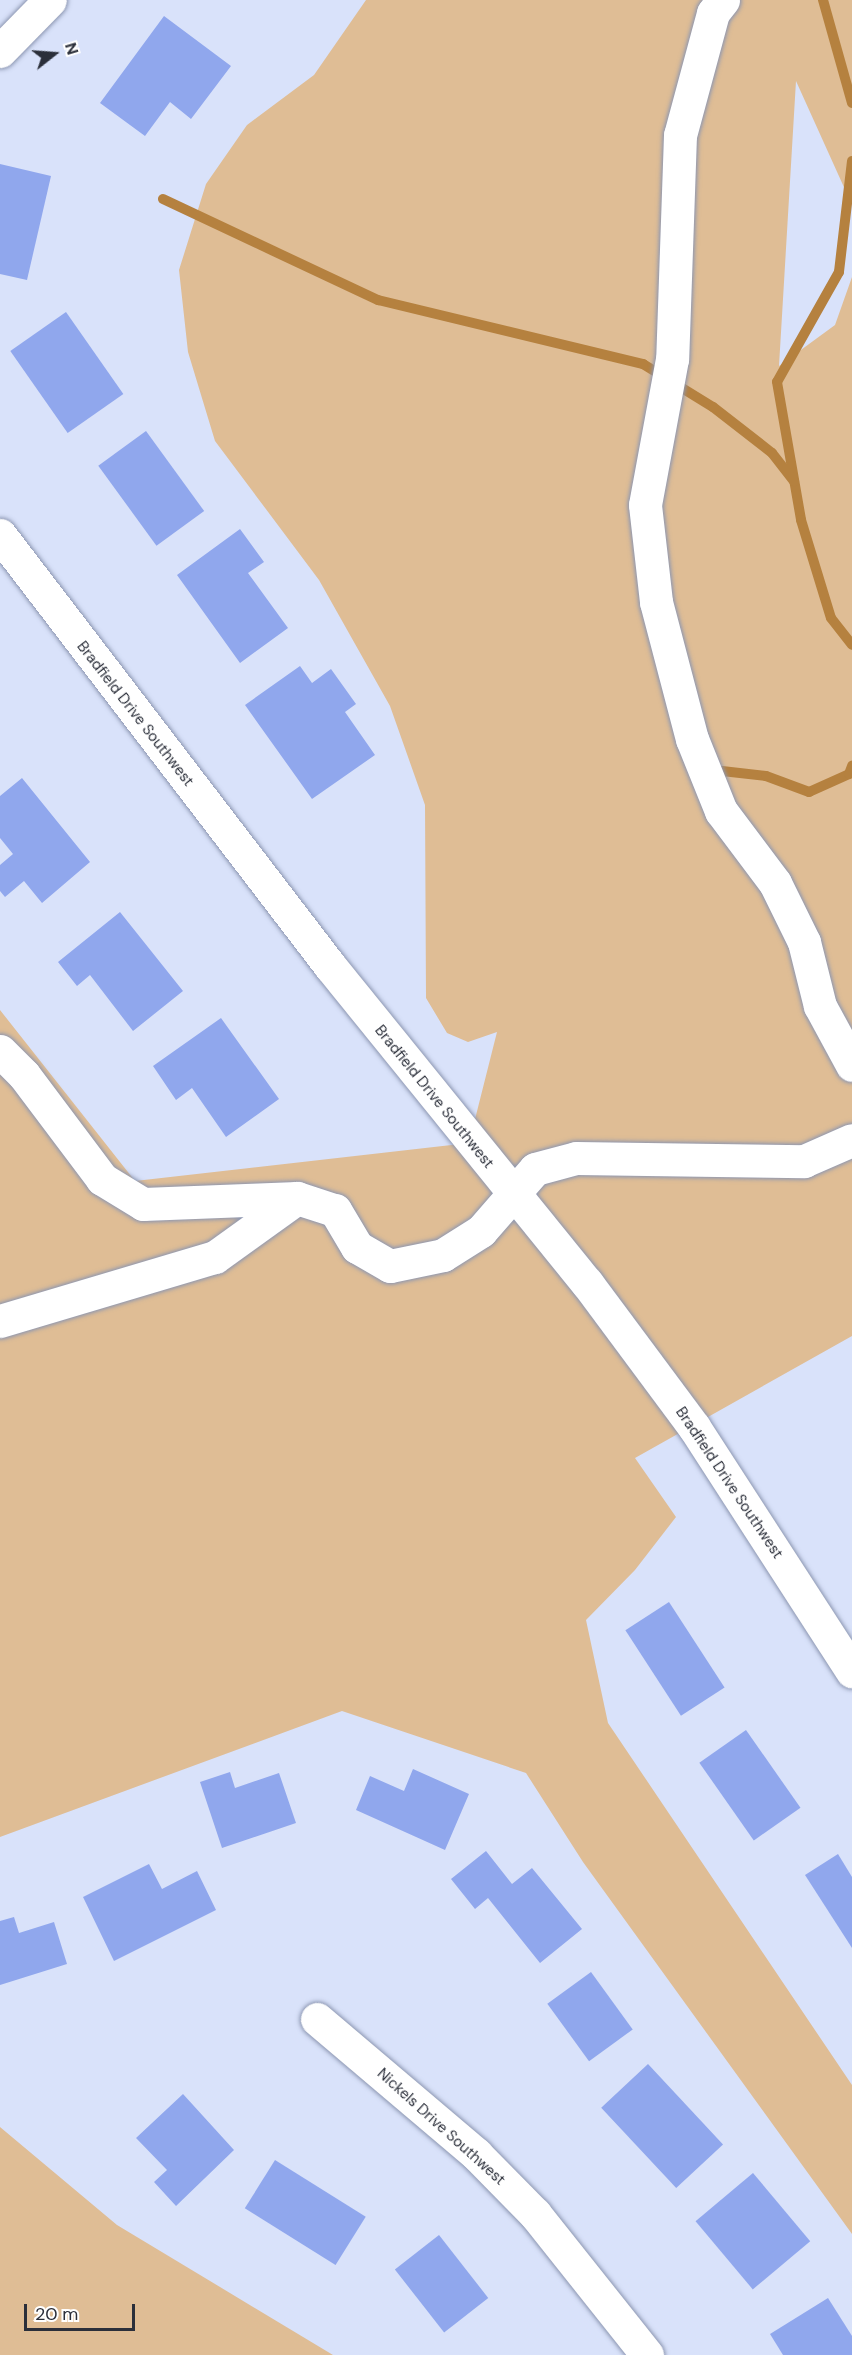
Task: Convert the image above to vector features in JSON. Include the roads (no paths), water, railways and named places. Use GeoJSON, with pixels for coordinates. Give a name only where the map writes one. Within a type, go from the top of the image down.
{"type":"FeatureCollection","features":[{"type":"Feature","properties":{"kind":"street"},"geometry":{"type":"LineString","coordinates":[[0,51],[50,0]]}},
{"type":"Feature","properties":{"kind":"street"},"geometry":{"type":"LineString","coordinates":[[723,0],[713,13],[680,135],[672,359],[645,505],[656,602],[692,739],[721,811],[775,883],[804,942],[820,1006],[852,1065]]}},
{"type":"Feature","properties":{"kind":"street","name":"Bradfield Drive Southwest"},"geometry":{"type":"LineString","coordinates":[[0,535],[513,1195],[587,1283],[694,1426],[852,1671]]}},
{"type":"Feature","properties":{"kind":"street"},"geometry":{"type":"LineString","coordinates":[[0,1051],[24,1075],[102,1179],[144,1204],[297,1197],[335,1210],[357,1246],[390,1266],[442,1255],[481,1231],[535,1169],[576,1158],[804,1161],[852,1140]]}},
{"type":"Feature","properties":{"kind":"street"},"geometry":{"type":"LineString","coordinates":[[0,1322],[215,1257],[297,1197]]}},
{"type":"Feature","properties":{"kind":"street","name":"Nickels Drive Southwest"},"geometry":{"type":"LineString","coordinates":[[317,2019],[476,2154],[535,2214],[647,2355]]}},
{"type":"Feature","properties":{"kind":"waterway"},"geometry":{"type":"LineString","coordinates":[[823,0],[852,103]]}},
{"type":"Feature","properties":{"kind":"waterway"},"geometry":{"type":"LineString","coordinates":[[852,161],[839,272],[777,382],[801,520],[831,618],[852,645]]}},
{"type":"Feature","properties":{"kind":"waterway"},"geometry":{"type":"LineString","coordinates":[[163,199],[378,300],[643,364],[713,407],[772,453],[794,481]]}},
{"type":"Feature","properties":{"kind":"waterway"},"geometry":{"type":"LineString","coordinates":[[722,771],[766,776],[809,792],[849,774],[852,766]]}}]}
